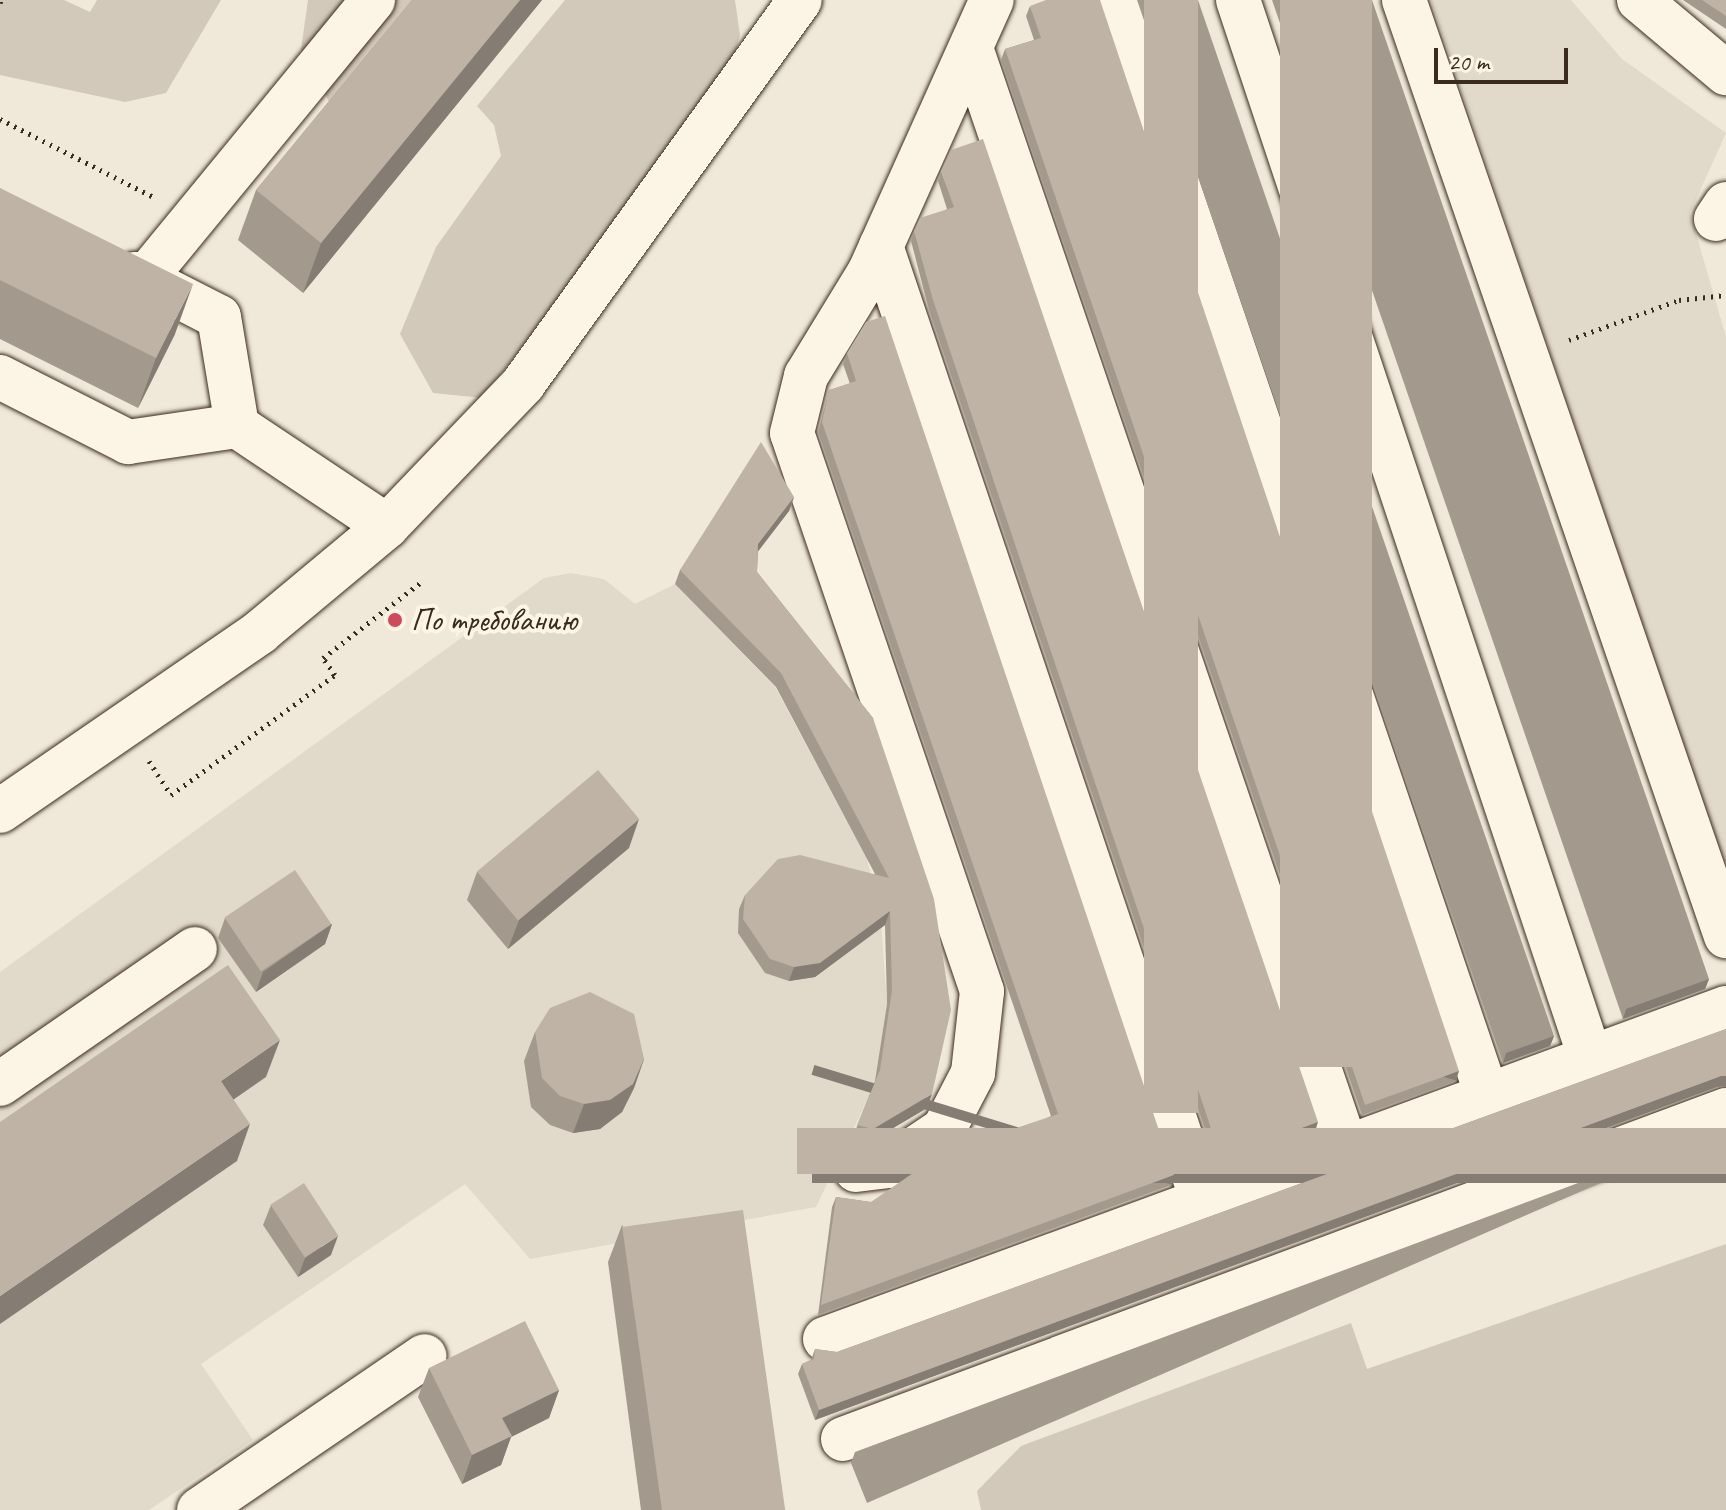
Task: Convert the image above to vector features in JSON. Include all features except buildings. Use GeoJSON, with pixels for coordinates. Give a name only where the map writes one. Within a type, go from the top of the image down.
{"type":"FeatureCollection","features":[{"type":"Feature","properties":{"kind":"street"},"geometry":{"type":"LineString","coordinates":[[144,279],[373,0]]}},
{"type":"Feature","properties":{"kind":"street"},"geometry":{"type":"LineString","coordinates":[[0,811],[260,632],[387,526],[523,384],[800,0]]}},
{"type":"Feature","properties":{"kind":"street"},"geometry":{"type":"LineString","coordinates":[[856,1170],[889,1166],[944,1129],[973,1073],[982,991],[792,433],[806,376],[881,246],[992,0]]}},
{"type":"Feature","properties":{"kind":"street"},"geometry":{"type":"LineString","coordinates":[[1115,0],[1487,1095]]}},
{"type":"Feature","properties":{"kind":"street"},"geometry":{"type":"LineString","coordinates":[[1238,0],[1590,1057]]}},
{"type":"Feature","properties":{"kind":"street"},"geometry":{"type":"LineString","coordinates":[[1404,0],[1523,357],[1726,936]]}},
{"type":"Feature","properties":{"kind":"street"},"geometry":{"type":"LineString","coordinates":[[1665,8],[1726,73]]}},
{"type":"Feature","properties":{"kind":"street"},"geometry":{"type":"LineString","coordinates":[[971,48],[1346,1147]]}},
{"type":"Feature","properties":{"kind":"street"},"geometry":{"type":"LineString","coordinates":[[881,246],[1202,1200]]}},
{"type":"Feature","properties":{"kind":"street"},"geometry":{"type":"LineString","coordinates":[[92,252],[219,317],[237,426]]}},
{"type":"Feature","properties":{"kind":"street"},"geometry":{"type":"LineString","coordinates":[[0,377],[128,442],[237,426],[387,526]]}},
{"type":"Feature","properties":{"kind":"street"},"geometry":{"type":"LineString","coordinates":[[0,1084],[195,949]]}},
{"type":"Feature","properties":{"kind":"street"},"geometry":{"type":"LineString","coordinates":[[825,1339],[1726,1008]]}},
{"type":"Feature","properties":{"kind":"street"},"geometry":{"type":"LineString","coordinates":[[843,1439],[1726,1110]]}},
{"type":"Feature","properties":{"kind":"street"},"geometry":{"type":"LineString","coordinates":[[199,1510],[425,1356]]}},
{"type":"Feature","properties":{"kind":"path"},"geometry":{"type":"LineString","coordinates":[[0,119],[195,218]]}},
{"type":"Feature","properties":{"kind":"path"},"geometry":{"type":"LineString","coordinates":[[1523,357],[1679,300],[1726,295]]}},
{"type":"Feature","properties":{"kind":"path"},"geometry":{"type":"LineString","coordinates":[[146,757],[171,795],[335,675],[323,658],[420,583]]}},
{"type":"Feature","properties":{"kind":"shaded area"},"geometry":{"type":"Polygon","coordinates":[[[0,0],[64,0],[90,12],[97,0],[221,0],[166,93],[125,102],[0,75],[0,0]]]}},
{"type":"Feature","properties":{"kind":"shaded area"},"geometry":{"type":"Polygon","coordinates":[[[308,0],[418,0],[332,107],[301,49],[308,0]]]}},
{"type":"Feature","properties":{"kind":"shaded area"},"geometry":{"type":"Polygon","coordinates":[[[565,0],[735,0],[740,35],[730,73],[483,398],[433,393],[400,334],[436,247],[501,156],[494,125],[477,106],[565,0]]]}},
{"type":"Feature","properties":{"kind":"shaded area"},"geometry":{"type":"Polygon","coordinates":[[[1431,0],[1571,0],[1622,59],[1726,133],[1690,213],[1726,337],[1726,873],[1431,0]]]}},
{"type":"Feature","properties":{"kind":"shaded area"},"geometry":{"type":"Polygon","coordinates":[[[571,573],[604,579],[635,604],[675,584],[775,687],[866,856],[880,908],[887,1004],[875,1084],[816,1207],[530,1259],[465,1184],[201,1364],[253,1440],[149,1510],[0,1510],[0,972],[544,578],[571,573]]]}},
{"type":"Feature","properties":{"kind":"shaded area"},"geometry":{"type":"Polygon","coordinates":[[[1726,1244],[1726,1510],[981,1510],[977,1491],[1021,1446],[1351,1323],[1367,1369],[1726,1244]]]}},
{"type":"Feature","properties":{"kind":"place","name":"По требованию"},"geometry":{"type":"Point","coordinates":[395,620]}}]}
